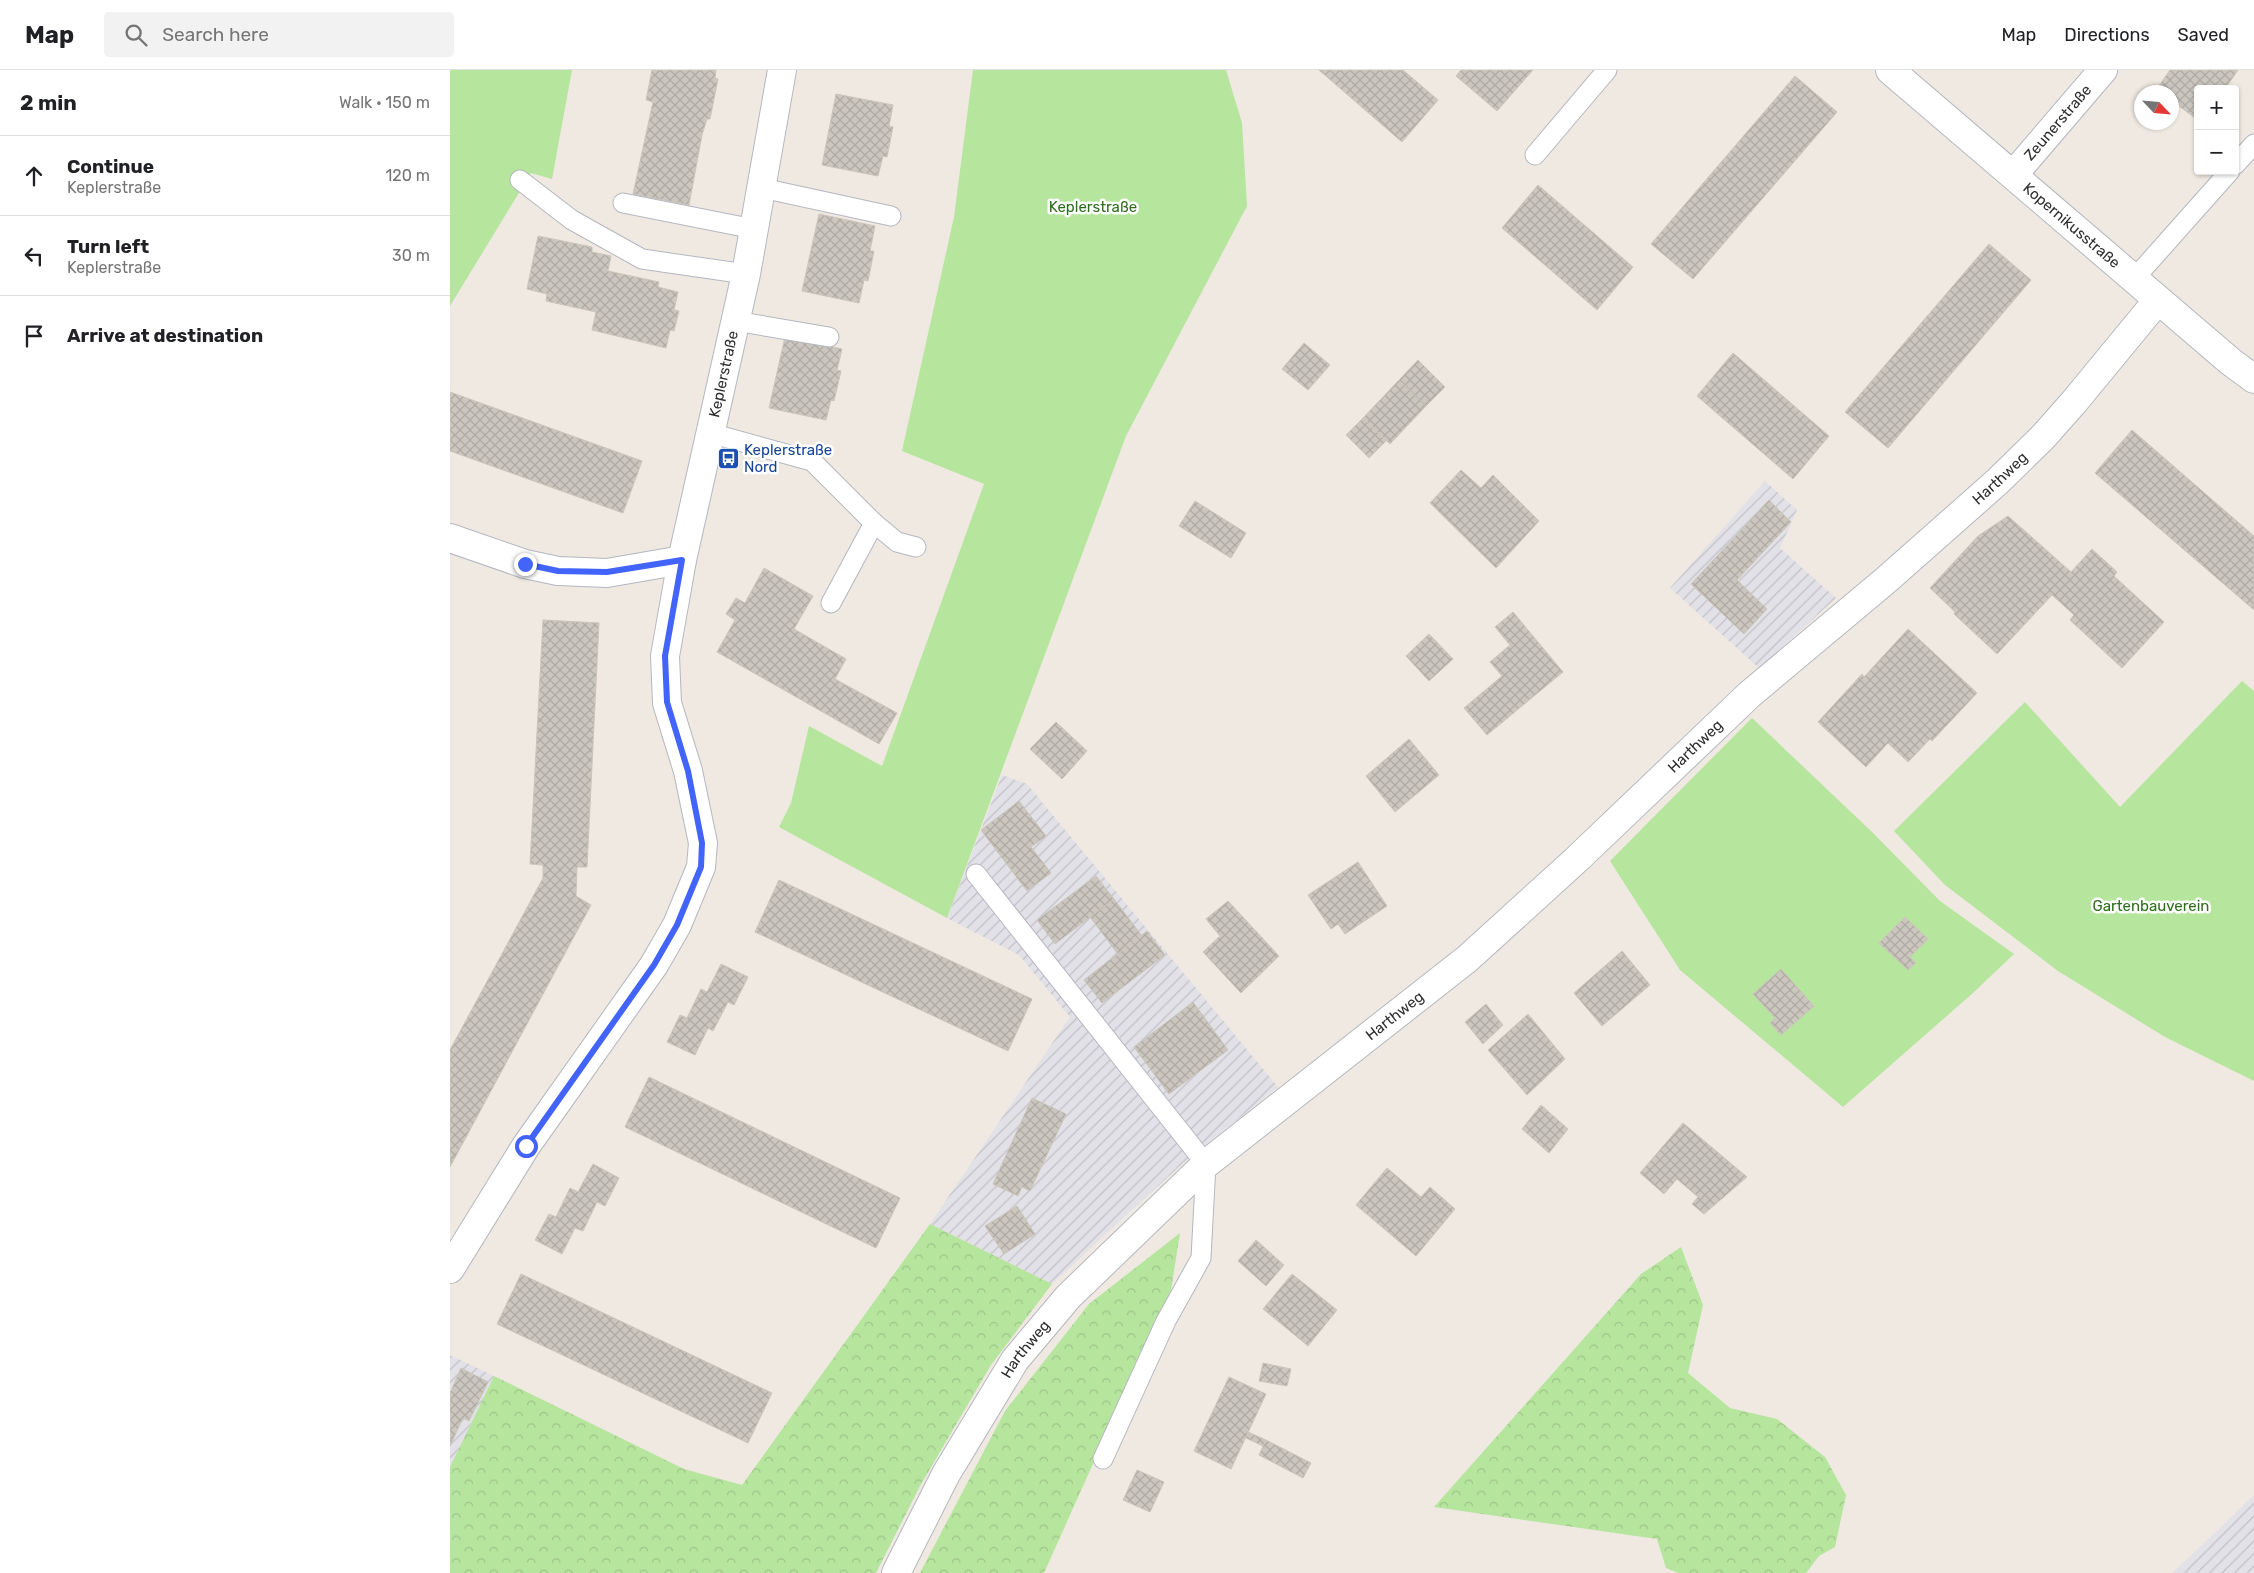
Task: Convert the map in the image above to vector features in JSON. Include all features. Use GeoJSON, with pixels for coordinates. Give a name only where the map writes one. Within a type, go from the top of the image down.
{"type":"FeatureCollection","features":[{"type":"Feature","properties":{"kind":"street","name":"Keplerstraße"},"geometry":{"type":"LineString","coordinates":[[450,1269],[526,1146],[654,965],[677,925],[701,867],[702,843],[688,771],[667,702],[664,672],[665,656],[682,560],[746,274],[782,70]]}},
{"type":"Feature","properties":{"kind":"street","name":"Kopernikusstraße"},"geometry":{"type":"LineString","coordinates":[[1890,70],[2254,380]]}},
{"type":"Feature","properties":{"kind":"street","name":"Zeunerstraße"},"geometry":{"type":"LineString","coordinates":[[2013,176],[2103,70]]}},
{"type":"Feature","properties":{"kind":"street","name":"Harthweg"},"geometry":{"type":"LineString","coordinates":[[896,1573],[946,1474],[1015,1360],[1068,1297],[1206,1164],[1467,959],[1576,860],[1750,694],[1885,581],[1997,482],[2043,437],[2074,402],[2158,300]]}},
{"type":"Feature","properties":{"kind":"street"},"geometry":{"type":"LineString","coordinates":[[450,538],[525,564],[558,571],[607,572],[682,560]]}},
{"type":"Feature","properties":{"kind":"lane"},"geometry":{"type":"LineString","coordinates":[[1535,155],[1608,70]]}},
{"type":"Feature","properties":{"kind":"lane"},"geometry":{"type":"LineString","coordinates":[[2239,161],[2254,144]]}},
{"type":"Feature","properties":{"kind":"lane"},"geometry":{"type":"LineString","coordinates":[[2134,279],[2226,175]]}},
{"type":"Feature","properties":{"kind":"lane"},"geometry":{"type":"LineString","coordinates":[[520,180],[572,220],[642,259],[746,274]]}},
{"type":"Feature","properties":{"kind":"lane"},"geometry":{"type":"LineString","coordinates":[[762,188],[891,216]]}},
{"type":"Feature","properties":{"kind":"lane"},"geometry":{"type":"LineString","coordinates":[[623,203],[754,229]]}},
{"type":"Feature","properties":{"kind":"lane"},"geometry":{"type":"LineString","coordinates":[[735,321],[829,337]]}},
{"type":"Feature","properties":{"kind":"lane"},"geometry":{"type":"LineString","coordinates":[[710,433],[812,461],[874,523],[897,542],[916,547]]}},
{"type":"Feature","properties":{"kind":"lane"},"geometry":{"type":"LineString","coordinates":[[831,603],[874,523]]}},
{"type":"Feature","properties":{"kind":"lane"},"geometry":{"type":"LineString","coordinates":[[976,874],[1206,1164],[1200,1258],[1166,1321],[1103,1459]]}},
{"type":"Feature","properties":{"kind":"shaded area"},"geometry":{"type":"Polygon","coordinates":[[[1765,481],[1797,510],[1780,548],[1836,598],[1759,668],[1670,588],[1765,481]]]}},
{"type":"Feature","properties":{"kind":"shaded area"},"geometry":{"type":"Polygon","coordinates":[[[1002,775],[1027,784],[1278,1087],[1182,1164],[1052,1284],[930,1224],[1070,1017],[1019,955],[947,918],[1002,775]]]}},
{"type":"Feature","properties":{"kind":"shaded area"},"geometry":{"type":"Polygon","coordinates":[[[450,1355],[494,1376],[450,1467],[450,1355]]]}},
{"type":"Feature","properties":{"kind":"shaded area"},"geometry":{"type":"Polygon","coordinates":[[[2254,1495],[2254,1573],[2173,1573],[2254,1495]]]}},
{"type":"Feature","properties":{"kind":"green space"},"geometry":{"type":"Polygon","coordinates":[[[450,70],[572,70],[552,179],[531,173],[450,306],[450,70]]]}},
{"type":"Feature","properties":{"kind":"green space","name":"Keplerstraße"},"geometry":{"type":"Polygon","coordinates":[[[973,70],[1226,70],[1242,123],[1247,206],[1126,436],[947,918],[779,827],[791,803],[809,726],[882,766],[984,484],[902,451],[954,217],[973,70]]]}},
{"type":"Feature","properties":{"kind":"green space","name":"Gartenbauverein"},"geometry":{"type":"Polygon","coordinates":[[[2242,681],[2254,691],[2254,1081],[2165,1037],[2058,971],[1945,885],[1894,831],[2025,702],[2120,807],[2242,681]]]}},
{"type":"Feature","properties":{"kind":"green space"},"geometry":{"type":"Polygon","coordinates":[[[1752,718],[1872,832],[1940,901],[2014,954],[1973,993],[1843,1107],[1680,970],[1610,861],[1752,718]]]}},
{"type":"Feature","properties":{"kind":"green space"},"geometry":{"type":"Polygon","coordinates":[[[930,1224],[1052,1284],[991,1365],[920,1486],[876,1573],[450,1573],[450,1467],[494,1376],[684,1469],[742,1485],[930,1224]]]}},
{"type":"Feature","properties":{"kind":"green space"},"geometry":{"type":"Polygon","coordinates":[[[1180,1233],[1171,1290],[1044,1573],[920,1573],[1005,1411],[1089,1304],[1180,1233]]]}},
{"type":"Feature","properties":{"kind":"green space"},"geometry":{"type":"Polygon","coordinates":[[[1681,1247],[1703,1305],[1688,1373],[1730,1408],[1777,1419],[1825,1457],[1846,1495],[1835,1547],[1819,1556],[1806,1573],[1679,1573],[1666,1568],[1657,1539],[1434,1507],[1641,1274],[1681,1247]]]}},
{"type":"Feature","properties":{"kind":"building"},"geometry":{"type":"Polygon","coordinates":[[[652,70],[716,70],[715,78],[718,79],[710,119],[707,119],[702,135],[689,205],[633,194],[653,102],[646,100],[652,70]]]}},
{"type":"Feature","properties":{"kind":"building"},"geometry":{"type":"Polygon","coordinates":[[[1319,70],[1403,70],[1438,100],[1402,142],[1319,70]]]}},
{"type":"Feature","properties":{"kind":"building"},"geometry":{"type":"Polygon","coordinates":[[[1461,70],[1533,70],[1497,111],[1456,76],[1461,70]]]}},
{"type":"Feature","properties":{"kind":"building"},"geometry":{"type":"Polygon","coordinates":[[[2170,70],[2238,70],[2228,85],[2194,85],[2194,117],[2179,106],[2179,85],[2160,85],[2170,70]]]}},
{"type":"Feature","properties":{"kind":"building"},"geometry":{"type":"Polygon","coordinates":[[[1795,76],[1837,112],[1693,279],[1651,244],[1795,76]]]}},
{"type":"Feature","properties":{"kind":"building"},"geometry":{"type":"Polygon","coordinates":[[[836,94],[893,105],[889,126],[893,127],[887,157],[883,156],[878,176],[822,165],[836,94]]]}},
{"type":"Feature","properties":{"kind":"building"},"geometry":{"type":"Polygon","coordinates":[[[1538,185],[1633,267],[1597,310],[1502,228],[1538,185]]]}},
{"type":"Feature","properties":{"kind":"building"},"geometry":{"type":"Polygon","coordinates":[[[819,214],[875,226],[870,251],[874,251],[868,281],[864,280],[859,303],[802,291],[819,214]]]}},
{"type":"Feature","properties":{"kind":"building"},"geometry":{"type":"Polygon","coordinates":[[[538,236],[592,247],[592,252],[611,256],[608,271],[659,282],[658,287],[678,292],[674,310],[679,311],[674,331],[670,330],[666,348],[592,330],[596,312],[546,301],[547,294],[527,289],[538,236]]]}},
{"type":"Feature","properties":{"kind":"building"},"geometry":{"type":"Polygon","coordinates":[[[1989,244],[2031,280],[1888,448],[1845,412],[1989,244]]]}},
{"type":"Feature","properties":{"kind":"building"},"geometry":{"type":"Polygon","coordinates":[[[785,337],[842,349],[837,370],[841,371],[834,401],[831,400],[826,420],[769,408],[785,337]]]}},
{"type":"Feature","properties":{"kind":"building"},"geometry":{"type":"Polygon","coordinates":[[[1304,343],[1330,365],[1308,390],[1282,369],[1304,343]]]}},
{"type":"Feature","properties":{"kind":"building"},"geometry":{"type":"Polygon","coordinates":[[[1733,353],[1829,436],[1793,479],[1697,396],[1733,353]]]}},
{"type":"Feature","properties":{"kind":"building"},"geometry":{"type":"Polygon","coordinates":[[[1418,360],[1445,387],[1426,406],[1399,380],[1418,360]]]}},
{"type":"Feature","properties":{"kind":"building"},"geometry":{"type":"Polygon","coordinates":[[[1399,380],[1426,406],[1390,444],[1363,418],[1399,380]]]}},
{"type":"Feature","properties":{"kind":"building"},"geometry":{"type":"Polygon","coordinates":[[[450,392],[642,461],[623,513],[450,451],[450,392]]]}},
{"type":"Feature","properties":{"kind":"building"},"geometry":{"type":"Polygon","coordinates":[[[1363,418],[1386,441],[1369,458],[1346,435],[1363,418]]]}},
{"type":"Feature","properties":{"kind":"building"},"geometry":{"type":"Polygon","coordinates":[[[2132,430],[2254,536],[2254,610],[2095,473],[2132,430]]]}},
{"type":"Feature","properties":{"kind":"building"},"geometry":{"type":"Polygon","coordinates":[[[1461,470],[1481,488],[1493,475],[1539,521],[1496,568],[1430,503],[1461,470]]]}},
{"type":"Feature","properties":{"kind":"building"},"geometry":{"type":"Polygon","coordinates":[[[1769,500],[1791,522],[1737,580],[1767,609],[1744,634],[1691,584],[1769,500]]]}},
{"type":"Feature","properties":{"kind":"building"},"geometry":{"type":"Polygon","coordinates":[[[1195,501],[1246,533],[1231,558],[1179,526],[1195,501]]]}},
{"type":"Feature","properties":{"kind":"building"},"geometry":{"type":"Polygon","coordinates":[[[2008,516],[2071,572],[2092,549],[2117,572],[2114,576],[2164,622],[2122,668],[2070,620],[2074,615],[2052,595],[1997,654],[1954,614],[1955,612],[1930,588],[1978,536],[2008,516]]]}},
{"type":"Feature","properties":{"kind":"building"},"geometry":{"type":"Polygon","coordinates":[[[764,568],[813,596],[794,629],[846,659],[835,679],[897,713],[879,744],[717,652],[735,620],[726,614],[736,598],[745,603],[764,568]]]}},
{"type":"Feature","properties":{"kind":"building"},"geometry":{"type":"Polygon","coordinates":[[[1513,612],[1563,672],[1487,735],[1464,708],[1502,676],[1490,662],[1510,645],[1495,627],[1513,612]]]}},
{"type":"Feature","properties":{"kind":"building"},"geometry":{"type":"Polygon","coordinates":[[[543,620],[599,623],[587,867],[577,867],[576,896],[591,905],[450,1167],[450,1050],[543,878],[543,865],[530,864],[543,620]]]}},
{"type":"Feature","properties":{"kind":"building"},"geometry":{"type":"Polygon","coordinates":[[[1908,629],[1977,693],[1932,741],[1930,739],[1908,762],[1888,743],[1866,767],[1818,722],[1862,674],[1864,677],[1908,629]]]}},
{"type":"Feature","properties":{"kind":"building"},"geometry":{"type":"Polygon","coordinates":[[[1429,634],[1453,659],[1429,681],[1406,656],[1429,634]]]}},
{"type":"Feature","properties":{"kind":"building"},"geometry":{"type":"Polygon","coordinates":[[[1056,722],[1087,751],[1062,779],[1030,749],[1056,722]]]}},
{"type":"Feature","properties":{"kind":"building"},"geometry":{"type":"Polygon","coordinates":[[[1409,739],[1439,775],[1395,812],[1366,776],[1409,739]]]}},
{"type":"Feature","properties":{"kind":"building"},"geometry":{"type":"Polygon","coordinates":[[[1019,801],[1046,836],[1031,847],[1051,873],[1027,891],[981,830],[1019,801]]]}},
{"type":"Feature","properties":{"kind":"building"},"geometry":{"type":"Polygon","coordinates":[[[1358,862],[1387,906],[1345,934],[1338,924],[1331,929],[1308,895],[1358,862]]]}},
{"type":"Feature","properties":{"kind":"building"},"geometry":{"type":"Polygon","coordinates":[[[1096,876],[1114,899],[1055,944],[1037,920],[1096,876]]]}},
{"type":"Feature","properties":{"kind":"building"},"geometry":{"type":"Polygon","coordinates":[[[779,880],[1032,999],[1008,1051],[755,932],[779,880]]]}},
{"type":"Feature","properties":{"kind":"building"},"geometry":{"type":"Polygon","coordinates":[[[1114,899],[1142,936],[1118,954],[1090,917],[1114,899]]]}},
{"type":"Feature","properties":{"kind":"building"},"geometry":{"type":"Polygon","coordinates":[[[1228,901],[1279,956],[1241,993],[1203,952],[1220,936],[1206,919],[1228,901]]]}},
{"type":"Feature","properties":{"kind":"building"},"geometry":{"type":"Polygon","coordinates":[[[1905,917],[1928,939],[1910,957],[1916,963],[1908,970],[1879,943],[1905,917]]]}},
{"type":"Feature","properties":{"kind":"building"},"geometry":{"type":"Polygon","coordinates":[[[1147,931],[1165,955],[1102,1003],[1084,980],[1147,931]]]}},
{"type":"Feature","properties":{"kind":"building"},"geometry":{"type":"Polygon","coordinates":[[[1622,951],[1650,985],[1602,1026],[1574,993],[1622,951]]]}},
{"type":"Feature","properties":{"kind":"building"},"geometry":{"type":"Polygon","coordinates":[[[721,964],[748,977],[734,1005],[728,1002],[713,1031],[708,1028],[695,1055],[667,1042],[680,1015],[687,1018],[701,989],[707,992],[721,964]]]}},
{"type":"Feature","properties":{"kind":"building"},"geometry":{"type":"Polygon","coordinates":[[[1781,969],[1814,1006],[1781,1035],[1770,1023],[1775,1018],[1753,994],[1781,969]]]}},
{"type":"Feature","properties":{"kind":"building"},"geometry":{"type":"Polygon","coordinates":[[[1193,1002],[1228,1050],[1169,1094],[1134,1047],[1193,1002]]]}},
{"type":"Feature","properties":{"kind":"building"},"geometry":{"type":"Polygon","coordinates":[[[1486,1004],[1503,1025],[1483,1044],[1465,1022],[1486,1004]]]}},
{"type":"Feature","properties":{"kind":"building"},"geometry":{"type":"Polygon","coordinates":[[[1528,1014],[1565,1059],[1527,1095],[1488,1050],[1528,1014]]]}},
{"type":"Feature","properties":{"kind":"building"},"geometry":{"type":"Polygon","coordinates":[[[649,1077],[900,1198],[876,1248],[625,1127],[649,1077]]]}},
{"type":"Feature","properties":{"kind":"building"},"geometry":{"type":"Polygon","coordinates":[[[1032,1098],[1066,1114],[1030,1191],[1022,1187],[1018,1196],[993,1184],[1032,1098]]]}},
{"type":"Feature","properties":{"kind":"building"},"geometry":{"type":"Polygon","coordinates":[[[1541,1105],[1568,1129],[1549,1153],[1522,1129],[1541,1105]]]}},
{"type":"Feature","properties":{"kind":"building"},"geometry":{"type":"Polygon","coordinates":[[[1683,1123],[1747,1177],[1704,1214],[1692,1204],[1698,1197],[1677,1179],[1664,1194],[1640,1173],[1683,1123]]]}},
{"type":"Feature","properties":{"kind":"building"},"geometry":{"type":"Polygon","coordinates":[[[593,1164],[619,1178],[605,1206],[597,1202],[583,1231],[575,1228],[562,1254],[535,1240],[549,1214],[556,1217],[570,1188],[578,1192],[593,1164]]]}},
{"type":"Feature","properties":{"kind":"building"},"geometry":{"type":"Polygon","coordinates":[[[1387,1168],[1421,1197],[1430,1187],[1455,1209],[1416,1256],[1356,1205],[1387,1168]]]}},
{"type":"Feature","properties":{"kind":"building"},"geometry":{"type":"Polygon","coordinates":[[[1017,1206],[1035,1234],[1004,1254],[985,1226],[1017,1206]]]}},
{"type":"Feature","properties":{"kind":"building"},"geometry":{"type":"Polygon","coordinates":[[[1256,1240],[1284,1265],[1266,1286],[1238,1261],[1256,1240]]]}},
{"type":"Feature","properties":{"kind":"building"},"geometry":{"type":"Polygon","coordinates":[[[521,1274],[772,1393],[748,1443],[497,1324],[521,1274]]]}},
{"type":"Feature","properties":{"kind":"building"},"geometry":{"type":"Polygon","coordinates":[[[1292,1274],[1337,1310],[1308,1346],[1263,1309],[1292,1274]]]}},
{"type":"Feature","properties":{"kind":"building"},"geometry":{"type":"Polygon","coordinates":[[[1263,1363],[1291,1369],[1287,1386],[1259,1381],[1263,1363]]]}},
{"type":"Feature","properties":{"kind":"building"},"geometry":{"type":"Polygon","coordinates":[[[461,1368],[488,1382],[469,1421],[463,1418],[450,1446],[450,1393],[461,1368]]]}},
{"type":"Feature","properties":{"kind":"building"},"geometry":{"type":"Polygon","coordinates":[[[1229,1377],[1266,1394],[1231,1469],[1194,1451],[1229,1377]]]}},
{"type":"Feature","properties":{"kind":"building"},"geometry":{"type":"Polygon","coordinates":[[[1248,1432],[1266,1440],[1263,1446],[1246,1438],[1248,1432]]]}},
{"type":"Feature","properties":{"kind":"building"},"geometry":{"type":"Polygon","coordinates":[[[1266,1440],[1311,1463],[1303,1478],[1259,1455],[1266,1440]]]}},
{"type":"Feature","properties":{"kind":"building"},"geometry":{"type":"Polygon","coordinates":[[[1137,1470],[1164,1482],[1150,1512],[1123,1500],[1137,1470]]]}},
{"type":"Feature","properties":{"kind":"place","name":"Keplerstraße Nord"},"geometry":{"type":"Point","coordinates":[728,459]}},
{"type":"Feature","properties":{"kind":"route"},"geometry":{"type":"LineString","coordinates":[[525,564],[558,571],[607,572],[682,560],[665,656],[664,672],[667,702],[688,771],[702,843],[701,867],[677,925],[654,965],[526,1146]]}}]}
